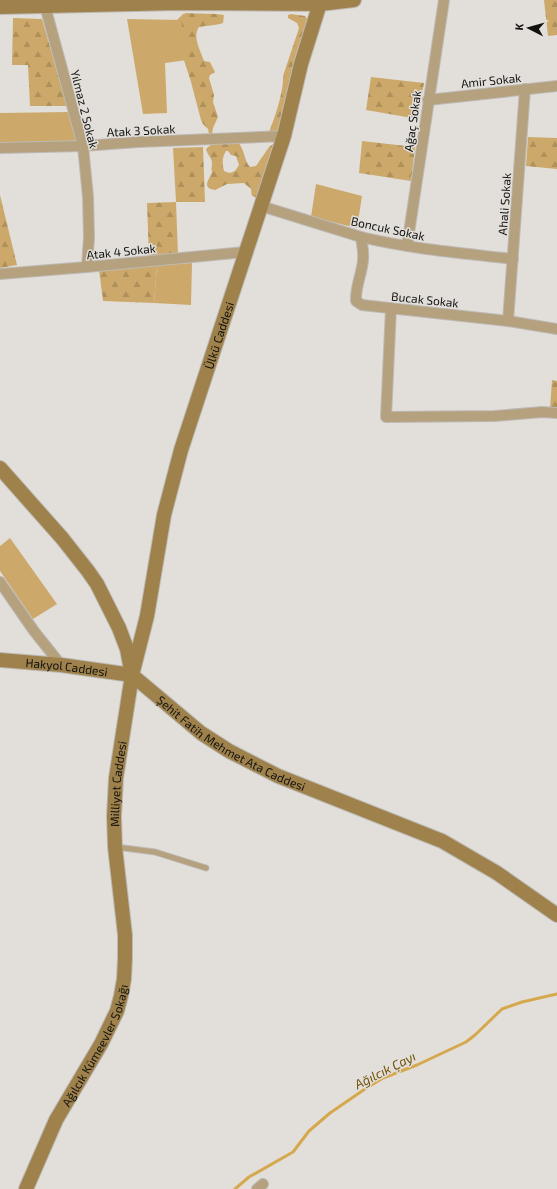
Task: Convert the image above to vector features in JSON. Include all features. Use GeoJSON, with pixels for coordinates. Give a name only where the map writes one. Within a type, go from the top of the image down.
{"type":"FeatureCollection","features":[{"type":"Feature","properties":{"kind":"street"},"geometry":{"type":"LineString","coordinates":[[0,7],[180,2],[320,2],[354,0]]}},
{"type":"Feature","properties":{"kind":"street","name":"Ağaç Sokak"},"geometry":{"type":"LineString","coordinates":[[407,246],[444,0]]}},
{"type":"Feature","properties":{"kind":"street","name":"Ülkü Caddesi"},"geometry":{"type":"LineString","coordinates":[[132,675],[147,616],[169,491],[245,252],[284,136],[301,64],[320,2]]}},
{"type":"Feature","properties":{"kind":"street","name":"Yılmaz 2 Sokak"},"geometry":{"type":"LineString","coordinates":[[45,6],[83,146],[88,197],[89,237],[87,267]]}},
{"type":"Feature","properties":{"kind":"street","name":"Amir Sokak"},"geometry":{"type":"LineString","coordinates":[[428,100],[557,86]]}},
{"type":"Feature","properties":{"kind":"street","name":"Ahali Sokak"},"geometry":{"type":"LineString","coordinates":[[508,321],[526,89]]}},
{"type":"Feature","properties":{"kind":"street","name":"Atak 3 Sokak"},"geometry":{"type":"LineString","coordinates":[[0,148],[83,146],[138,142],[284,136]]}},
{"type":"Feature","properties":{"kind":"street","name":"Boncuk Sokak"},"geometry":{"type":"LineString","coordinates":[[261,206],[361,237],[407,246],[513,259]]}},
{"type":"Feature","properties":{"kind":"street","name":"Bucak Sokak"},"geometry":{"type":"LineString","coordinates":[[361,237],[363,260],[355,294],[356,301],[362,305],[508,321],[557,329]]}},
{"type":"Feature","properties":{"kind":"street","name":"Atak 4 Sokak"},"geometry":{"type":"LineString","coordinates":[[0,274],[245,252]]}},
{"type":"Feature","properties":{"kind":"street"},"geometry":{"type":"LineString","coordinates":[[391,308],[386,417],[495,416],[557,412]]}},
{"type":"Feature","properties":{"kind":"street"},"geometry":{"type":"LineString","coordinates":[[0,468],[62,538],[97,584],[119,628],[127,649],[132,675]]}},
{"type":"Feature","properties":{"kind":"street"},"geometry":{"type":"LineString","coordinates":[[0,582],[60,666]]}},
{"type":"Feature","properties":{"kind":"street","name":"Hakyol Caddesi"},"geometry":{"type":"LineString","coordinates":[[0,660],[132,675]]}},
{"type":"Feature","properties":{"kind":"street","name":"Milliyet Caddesi"},"geometry":{"type":"LineString","coordinates":[[120,892],[114,816],[116,778],[132,675]]}},
{"type":"Feature","properties":{"kind":"street","name":"Şehit Fatih Mehmet Ata Caddesi"},"geometry":{"type":"LineString","coordinates":[[132,675],[201,733],[229,751],[278,776],[442,841],[492,869],[557,915]]}},
{"type":"Feature","properties":{"kind":"street","name":"Ağılcık Kümeevler Sokağı"},"geometry":{"type":"LineString","coordinates":[[26,1189],[56,1120],[101,1044],[117,1011],[124,979],[126,958],[120,892]]}},
{"type":"Feature","properties":{"kind":"lane"},"geometry":{"type":"LineString","coordinates":[[116,847],[155,852],[206,868]]}},
{"type":"Feature","properties":{"kind":"green space"},"geometry":{"type":"Polygon","coordinates":[[[544,0],[557,0],[557,35],[548,36],[544,0]]]}},
{"type":"Feature","properties":{"kind":"green space"},"geometry":{"type":"Polygon","coordinates":[[[183,14],[224,15],[223,23],[199,27],[196,35],[204,61],[210,62],[215,72],[210,75],[209,78],[214,95],[213,102],[218,117],[212,134],[209,134],[208,129],[201,120],[182,54],[176,21],[183,14]]]}},
{"type":"Feature","properties":{"kind":"green space"},"geometry":{"type":"Polygon","coordinates":[[[288,15],[305,16],[308,20],[281,134],[269,132],[281,96],[283,76],[299,28],[297,23],[288,18],[288,15]]]}},
{"type":"Feature","properties":{"kind":"green space"},"geometry":{"type":"Polygon","coordinates":[[[13,18],[42,19],[67,106],[30,106],[28,65],[12,65],[13,18]]]}},
{"type":"Feature","properties":{"kind":"green space"},"geometry":{"type":"Polygon","coordinates":[[[127,19],[181,20],[187,60],[165,63],[167,113],[143,114],[127,19]]]}},
{"type":"Feature","properties":{"kind":"green space"},"geometry":{"type":"Polygon","coordinates":[[[371,77],[424,83],[418,119],[366,110],[371,77]]]}},
{"type":"Feature","properties":{"kind":"green space"},"geometry":{"type":"Polygon","coordinates":[[[70,112],[78,144],[0,144],[0,113],[70,112]]]}},
{"type":"Feature","properties":{"kind":"green space"},"geometry":{"type":"Polygon","coordinates":[[[528,137],[557,138],[557,169],[526,166],[528,137]]]}},
{"type":"Feature","properties":{"kind":"green space"},"geometry":{"type":"Polygon","coordinates":[[[362,141],[415,147],[411,181],[359,173],[362,141]]]}},
{"type":"Feature","properties":{"kind":"green space"},"geometry":{"type":"Polygon","coordinates":[[[221,142],[238,142],[250,167],[256,166],[269,147],[273,144],[276,145],[257,198],[252,196],[251,189],[244,183],[227,184],[215,190],[207,186],[212,172],[212,162],[206,149],[213,144],[221,142]],[[226,151],[224,156],[223,166],[224,171],[230,173],[235,171],[239,165],[236,156],[231,155],[228,151],[226,151]]]}},
{"type":"Feature","properties":{"kind":"green space"},"geometry":{"type":"Polygon","coordinates":[[[203,147],[205,202],[176,202],[173,148],[203,147]]]}},
{"type":"Feature","properties":{"kind":"green space"},"geometry":{"type":"Polygon","coordinates":[[[316,184],[362,196],[357,228],[311,217],[316,184]]]}},
{"type":"Feature","properties":{"kind":"green space"},"geometry":{"type":"Polygon","coordinates":[[[0,195],[17,265],[0,268],[0,195]]]}},
{"type":"Feature","properties":{"kind":"green space"},"geometry":{"type":"Polygon","coordinates":[[[176,202],[178,255],[149,257],[147,203],[176,202]]]}},
{"type":"Feature","properties":{"kind":"green space"},"geometry":{"type":"Polygon","coordinates":[[[192,263],[191,305],[154,303],[157,265],[192,263]]]}},
{"type":"Feature","properties":{"kind":"green space"},"geometry":{"type":"Polygon","coordinates":[[[157,265],[154,303],[103,301],[99,270],[157,265]]]}},
{"type":"Feature","properties":{"kind":"green space"},"geometry":{"type":"Polygon","coordinates":[[[552,380],[557,381],[557,409],[550,409],[552,380]]]}},
{"type":"Feature","properties":{"kind":"green space"},"geometry":{"type":"Polygon","coordinates":[[[10,538],[57,604],[33,619],[0,571],[0,546],[10,538]]]}},
{"type":"Feature","properties":{"kind":"waterway","name":"Ağılcık Çayı"},"geometry":{"type":"LineString","coordinates":[[235,1189],[249,1177],[293,1152],[309,1131],[330,1113],[383,1078],[417,1065],[466,1042],[502,1009],[522,1002],[557,994]]}}]}
